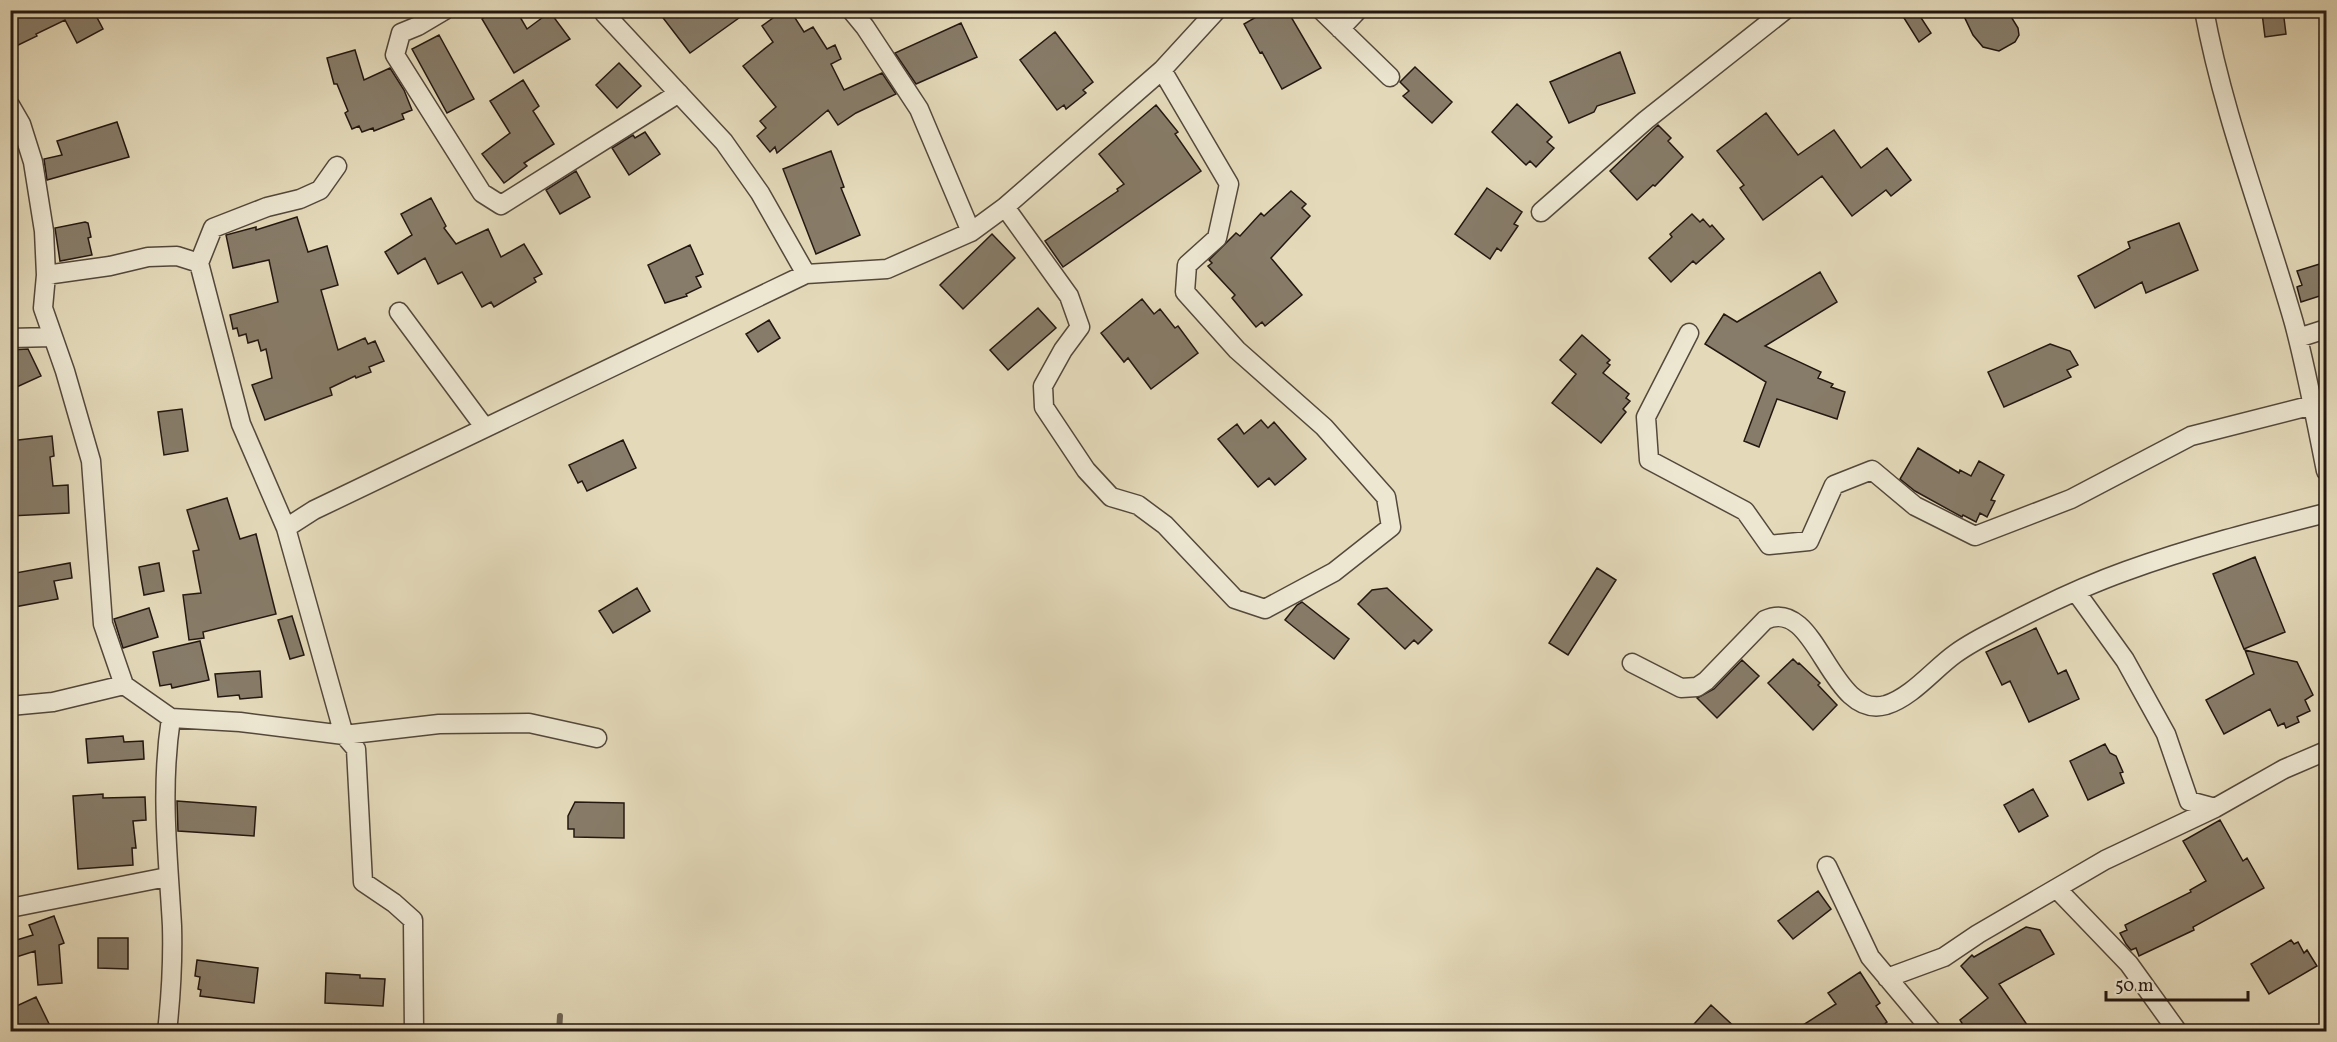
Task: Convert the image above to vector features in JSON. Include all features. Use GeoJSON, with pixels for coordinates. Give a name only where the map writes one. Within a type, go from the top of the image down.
{"type":"FeatureCollection","features":[{"type":"Feature","properties":{"kind":"street"},"geometry":{"type":"LineString","coordinates":[[445,10],[401,33],[395,54],[482,193],[501,205],[679,93]]}},
{"type":"Feature","properties":{"kind":"street"},"geometry":{"type":"LineString","coordinates":[[851,10],[865,27],[919,109],[971,232]]}},
{"type":"Feature","properties":{"kind":"street"},"geometry":{"type":"LineString","coordinates":[[286,528],[314,510],[806,274],[887,269],[971,232],[1005,207],[1162,70],[1217,10]]}},
{"type":"Feature","properties":{"kind":"street"},"geometry":{"type":"LineString","coordinates":[[1321,10],[1390,76]]}},
{"type":"Feature","properties":{"kind":"street"},"geometry":{"type":"LineString","coordinates":[[1340,29],[1358,10]]}},
{"type":"Feature","properties":{"kind":"street"},"geometry":{"type":"LineString","coordinates":[[1541,212],[1646,120],[1785,10]]}},
{"type":"Feature","properties":{"kind":"street"},"geometry":{"type":"LineString","coordinates":[[2204,10],[2214,66],[2298,338],[2326,471]]}},
{"type":"Feature","properties":{"kind":"street"},"geometry":{"type":"LineString","coordinates":[[604,13],[724,142],[760,193],[806,274]]}},
{"type":"Feature","properties":{"kind":"street"},"geometry":{"type":"LineString","coordinates":[[1005,207],[1069,296],[1080,327],[1063,350],[1043,386],[1044,407],[1086,470],[1111,497],[1138,505],[1166,525],[1234,599],[1265,609],[1334,572],[1391,527],[1386,497],[1324,427],[1237,350],[1185,292],[1187,266],[1217,238],[1229,184],[1162,70]]}},
{"type":"Feature","properties":{"kind":"street"},"geometry":{"type":"LineString","coordinates":[[10,105],[21,124],[33,162],[44,231],[46,275],[43,309],[91,461],[103,624],[124,685],[171,718],[240,722],[344,735],[439,724],[529,723],[597,738]]}},
{"type":"Feature","properties":{"kind":"street"},"geometry":{"type":"LineString","coordinates":[[338,166],[320,190],[213,228],[199,263],[241,424],[286,528],[344,735],[356,749],[363,882],[394,903],[413,921],[414,1032]]}},
{"type":"Feature","properties":{"kind":"street"},"geometry":{"type":"LineString","coordinates":[[46,275],[110,266],[148,257],[177,256],[199,263]]}},
{"type":"Feature","properties":{"kind":"street"},"geometry":{"type":"LineString","coordinates":[[399,312],[485,428]]}},
{"type":"Feature","properties":{"kind":"street"},"geometry":{"type":"LineString","coordinates":[[2298,338],[2326,329]]}},
{"type":"Feature","properties":{"kind":"street"},"geometry":{"type":"LineString","coordinates":[[1689,333],[1646,417],[1649,460],[1745,511],[1769,545],[1809,541],[1834,485],[1872,470],[1915,506],[1975,536],[2070,499],[2191,436],[2313,405]]}},
{"type":"Feature","properties":{"kind":"street"},"geometry":{"type":"LineString","coordinates":[[10,338],[53,337]]}},
{"type":"Feature","properties":{"kind":"street"},"geometry":{"type":"LineString","coordinates":[[1632,663],[1681,688],[1697,687],[1706,681],[1765,620],[1773,616],[1785,616],[1807,634],[1840,686],[1858,701],[1874,706],[1887,704],[1905,695],[1955,654],[1982,637],[2076,592],[2124,572],[2218,541],[2326,513]]}},
{"type":"Feature","properties":{"kind":"street"},"geometry":{"type":"LineString","coordinates":[[2076,592],[2125,660],[2166,734],[2189,801],[2215,808]]}},
{"type":"Feature","properties":{"kind":"street"},"geometry":{"type":"LineString","coordinates":[[10,706],[53,702],[124,685]]}},
{"type":"Feature","properties":{"kind":"street"},"geometry":{"type":"LineString","coordinates":[[167,1032],[172,982],[172,925],[167,877],[165,758],[171,718]]}},
{"type":"Feature","properties":{"kind":"street"},"geometry":{"type":"LineString","coordinates":[[1887,978],[1944,957],[1978,934],[2105,860],[2215,808],[2284,769],[2326,750]]}},
{"type":"Feature","properties":{"kind":"street"},"geometry":{"type":"LineString","coordinates":[[1827,866],[1870,957],[1933,1032]]}},
{"type":"Feature","properties":{"kind":"street"},"geometry":{"type":"LineString","coordinates":[[10,908],[167,877]]}},
{"type":"Feature","properties":{"kind":"street"},"geometry":{"type":"LineString","coordinates":[[2057,889],[2128,964],[2178,1032]]}},
{"type":"Feature","properties":{"kind":"building"},"geometry":{"type":"Polygon","coordinates":[[[10,10],[93,10],[103,29],[77,43],[65,20],[10,49],[10,10]]]}},
{"type":"Feature","properties":{"kind":"building"},"geometry":{"type":"Polygon","coordinates":[[[495,10],[516,10],[527,29],[550,12],[570,39],[514,73],[482,19],[495,10]]]}},
{"type":"Feature","properties":{"kind":"building"},"geometry":{"type":"Polygon","coordinates":[[[657,10],[750,10],[690,53],[657,10]]]}},
{"type":"Feature","properties":{"kind":"building"},"geometry":{"type":"Polygon","coordinates":[[[784,10],[790,10],[804,32],[813,27],[827,49],[835,45],[841,59],[831,64],[844,90],[882,73],[896,94],[856,113],[838,125],[828,110],[777,153],[775,147],[770,152],[757,136],[766,128],[760,121],[776,107],[743,66],[773,42],[762,26],[784,10]]]}},
{"type":"Feature","properties":{"kind":"building"},"geometry":{"type":"Polygon","coordinates":[[[1268,10],[1287,10],[1321,68],[1282,89],[1244,24],[1268,10]]]}},
{"type":"Feature","properties":{"kind":"building"},"geometry":{"type":"Polygon","coordinates":[[[1899,10],[1916,10],[1931,33],[1919,42],[1899,10]]]}},
{"type":"Feature","properties":{"kind":"building"},"geometry":{"type":"Polygon","coordinates":[[[1961,10],[2007,10],[2018,28],[2019,35],[2015,42],[1999,51],[1983,47],[1973,35],[1961,10]]]}},
{"type":"Feature","properties":{"kind":"building"},"geometry":{"type":"Polygon","coordinates":[[[2283,10],[2286,34],[2265,37],[2262,13],[2283,10]]]}},
{"type":"Feature","properties":{"kind":"building"},"geometry":{"type":"Polygon","coordinates":[[[961,23],[977,57],[916,84],[895,53],[961,23]]]}},
{"type":"Feature","properties":{"kind":"building"},"geometry":{"type":"Polygon","coordinates":[[[1055,32],[1093,82],[1083,90],[1086,93],[1066,109],[1064,105],[1057,110],[1020,60],[1055,32]]]}},
{"type":"Feature","properties":{"kind":"building"},"geometry":{"type":"Polygon","coordinates":[[[439,35],[474,99],[447,113],[412,49],[439,35]]]}},
{"type":"Feature","properties":{"kind":"building"},"geometry":{"type":"Polygon","coordinates":[[[355,50],[364,80],[390,68],[404,90],[412,110],[402,114],[404,119],[374,131],[373,128],[362,132],[359,126],[352,129],[345,113],[348,111],[337,84],[334,84],[327,58],[355,50]]]}},
{"type":"Feature","properties":{"kind":"building"},"geometry":{"type":"Polygon","coordinates":[[[1620,52],[1635,93],[1597,106],[1594,112],[1569,123],[1550,82],[1620,52]]]}},
{"type":"Feature","properties":{"kind":"building"},"geometry":{"type":"Polygon","coordinates":[[[619,63],[641,86],[617,108],[596,85],[619,63]]]}},
{"type":"Feature","properties":{"kind":"building"},"geometry":{"type":"Polygon","coordinates":[[[1415,67],[1452,102],[1432,123],[1403,96],[1409,91],[1400,82],[1415,67]]]}},
{"type":"Feature","properties":{"kind":"building"},"geometry":{"type":"Polygon","coordinates":[[[523,80],[539,106],[533,111],[554,144],[524,163],[527,166],[504,183],[482,154],[510,133],[490,101],[523,80]]]}},
{"type":"Feature","properties":{"kind":"building"},"geometry":{"type":"Polygon","coordinates":[[[1517,104],[1552,137],[1547,142],[1554,148],[1536,167],[1530,161],[1526,165],[1492,132],[1517,104]]]}},
{"type":"Feature","properties":{"kind":"building"},"geometry":{"type":"Polygon","coordinates":[[[1156,105],[1178,132],[1175,134],[1201,171],[1063,267],[1045,241],[1118,191],[1117,189],[1124,184],[1099,154],[1156,105]]]}},
{"type":"Feature","properties":{"kind":"building"},"geometry":{"type":"Polygon","coordinates":[[[1766,113],[1798,155],[1834,130],[1861,168],[1887,148],[1911,180],[1891,196],[1886,190],[1852,216],[1822,176],[1763,220],[1740,188],[1744,185],[1717,151],[1766,113]]]}},
{"type":"Feature","properties":{"kind":"building"},"geometry":{"type":"Polygon","coordinates":[[[117,122],[129,157],[47,180],[44,159],[62,155],[57,141],[117,122]]]}},
{"type":"Feature","properties":{"kind":"building"},"geometry":{"type":"Polygon","coordinates":[[[1658,125],[1671,138],[1668,141],[1683,157],[1655,186],[1653,185],[1637,200],[1610,171],[1658,125]]]}},
{"type":"Feature","properties":{"kind":"building"},"geometry":{"type":"Polygon","coordinates":[[[645,132],[660,154],[629,175],[612,148],[633,135],[635,138],[645,132]]]}},
{"type":"Feature","properties":{"kind":"building"},"geometry":{"type":"Polygon","coordinates":[[[831,151],[844,187],[841,188],[860,235],[816,254],[783,169],[831,151]]]}},
{"type":"Feature","properties":{"kind":"building"},"geometry":{"type":"Polygon","coordinates":[[[576,171],[590,197],[560,214],[546,190],[576,171]]]}},
{"type":"Feature","properties":{"kind":"building"},"geometry":{"type":"Polygon","coordinates":[[[1487,188],[1522,212],[1514,224],[1518,226],[1501,251],[1497,248],[1490,259],[1455,234],[1487,188]]]}},
{"type":"Feature","properties":{"kind":"building"},"geometry":{"type":"Polygon","coordinates":[[[1291,191],[1306,204],[1302,208],[1310,216],[1271,258],[1302,295],[1265,326],[1262,322],[1256,327],[1232,298],[1235,295],[1208,266],[1212,263],[1209,260],[1236,233],[1240,236],[1261,213],[1264,216],[1291,191]]]}},
{"type":"Feature","properties":{"kind":"building"},"geometry":{"type":"Polygon","coordinates":[[[431,198],[446,226],[444,228],[456,244],[488,229],[501,257],[524,244],[542,274],[534,278],[536,282],[494,307],[491,302],[482,307],[462,272],[438,284],[425,258],[398,274],[385,252],[412,235],[401,214],[431,198]]]}},
{"type":"Feature","properties":{"kind":"building"},"geometry":{"type":"Polygon","coordinates":[[[1692,214],[1700,222],[1703,219],[1710,227],[1712,225],[1724,239],[1696,264],[1693,261],[1671,282],[1649,258],[1692,214]]]}},
{"type":"Feature","properties":{"kind":"building"},"geometry":{"type":"Polygon","coordinates":[[[297,217],[308,252],[327,246],[338,285],[321,290],[338,350],[365,338],[368,344],[375,341],[384,361],[369,367],[371,372],[356,378],[355,376],[330,388],[332,395],[265,420],[252,385],[272,378],[266,349],[261,351],[258,340],[248,343],[246,334],[239,336],[237,328],[233,329],[230,315],[278,302],[269,260],[233,268],[226,235],[256,227],[256,230],[297,217]]]}},
{"type":"Feature","properties":{"kind":"building"},"geometry":{"type":"Polygon","coordinates":[[[88,223],[91,237],[88,238],[92,255],[60,261],[55,228],[88,223]]]}},
{"type":"Feature","properties":{"kind":"building"},"geometry":{"type":"Polygon","coordinates":[[[2179,223],[2198,270],[2146,293],[2142,282],[2095,308],[2078,276],[2130,248],[2128,242],[2179,223]]]}},
{"type":"Feature","properties":{"kind":"building"},"geometry":{"type":"Polygon","coordinates":[[[992,234],[1015,258],[963,309],[940,285],[992,234]]]}},
{"type":"Feature","properties":{"kind":"building"},"geometry":{"type":"Polygon","coordinates":[[[690,245],[703,274],[696,277],[701,287],[686,294],[687,296],[665,303],[648,265],[690,245]]]}},
{"type":"Feature","properties":{"kind":"building"},"geometry":{"type":"Polygon","coordinates":[[[2326,262],[2326,294],[2301,302],[2297,287],[2302,285],[2297,271],[2326,262]]]}},
{"type":"Feature","properties":{"kind":"building"},"geometry":{"type":"Polygon","coordinates":[[[1820,272],[1837,302],[1765,346],[1821,372],[1818,378],[1833,384],[1831,387],[1845,392],[1837,419],[1777,399],[1759,447],[1744,441],[1766,382],[1705,344],[1724,314],[1737,322],[1820,272]]]}},
{"type":"Feature","properties":{"kind":"building"},"geometry":{"type":"Polygon","coordinates":[[[1142,299],[1154,314],[1160,309],[1175,328],[1178,326],[1198,353],[1151,389],[1128,358],[1124,362],[1101,333],[1142,299]]]}},
{"type":"Feature","properties":{"kind":"building"},"geometry":{"type":"Polygon","coordinates":[[[1038,308],[1056,328],[1008,370],[990,350],[1038,308]]]}},
{"type":"Feature","properties":{"kind":"building"},"geometry":{"type":"Polygon","coordinates":[[[769,320],[780,338],[758,352],[746,334],[769,320]]]}},
{"type":"Feature","properties":{"kind":"building"},"geometry":{"type":"Polygon","coordinates":[[[1582,335],[1610,360],[1607,363],[1610,365],[1603,373],[1629,394],[1626,398],[1630,401],[1623,409],[1626,412],[1601,443],[1552,403],[1576,374],[1560,360],[1582,335]]]}},
{"type":"Feature","properties":{"kind":"building"},"geometry":{"type":"Polygon","coordinates":[[[2050,344],[2070,351],[2078,365],[2067,370],[2071,377],[2004,407],[1988,372],[2050,344]]]}},
{"type":"Feature","properties":{"kind":"building"},"geometry":{"type":"Polygon","coordinates":[[[28,349],[41,376],[10,390],[10,350],[28,349]]]}},
{"type":"Feature","properties":{"kind":"building"},"geometry":{"type":"Polygon","coordinates":[[[182,409],[188,451],[164,455],[158,412],[182,409]]]}},
{"type":"Feature","properties":{"kind":"building"},"geometry":{"type":"Polygon","coordinates":[[[1261,420],[1268,428],[1274,422],[1306,459],[1275,485],[1269,478],[1258,487],[1218,439],[1237,424],[1244,434],[1261,420]]]}},
{"type":"Feature","properties":{"kind":"building"},"geometry":{"type":"Polygon","coordinates":[[[52,436],[54,456],[50,457],[53,486],[68,485],[69,513],[10,516],[10,441],[52,436]]]}},
{"type":"Feature","properties":{"kind":"building"},"geometry":{"type":"Polygon","coordinates":[[[623,440],[636,468],[587,491],[582,481],[578,483],[569,465],[623,440]]]}},
{"type":"Feature","properties":{"kind":"building"},"geometry":{"type":"Polygon","coordinates":[[[1918,448],[1959,473],[1960,470],[1971,476],[1979,461],[2004,475],[1991,500],[1995,501],[1987,517],[1980,513],[1976,522],[1963,515],[1962,517],[1915,491],[1900,479],[1918,448]]]}},
{"type":"Feature","properties":{"kind":"building"},"geometry":{"type":"Polygon","coordinates":[[[227,498],[240,539],[256,534],[276,614],[203,632],[204,638],[189,640],[183,595],[201,593],[193,551],[199,550],[187,510],[227,498]]]}},
{"type":"Feature","properties":{"kind":"building"},"geometry":{"type":"Polygon","coordinates":[[[2255,557],[2285,632],[2244,649],[2213,574],[2255,557]]]}},
{"type":"Feature","properties":{"kind":"building"},"geometry":{"type":"Polygon","coordinates":[[[70,563],[72,578],[54,581],[58,599],[14,607],[10,574],[70,563]]]}},
{"type":"Feature","properties":{"kind":"building"},"geometry":{"type":"Polygon","coordinates":[[[159,563],[164,591],[144,595],[139,567],[159,563]]]}},
{"type":"Feature","properties":{"kind":"building"},"geometry":{"type":"Polygon","coordinates":[[[1597,568],[1616,580],[1568,655],[1549,643],[1597,568]]]}},
{"type":"Feature","properties":{"kind":"building"},"geometry":{"type":"Polygon","coordinates":[[[637,588],[650,611],[613,633],[599,611],[637,588]]]}},
{"type":"Feature","properties":{"kind":"building"},"geometry":{"type":"Polygon","coordinates":[[[1387,588],[1432,630],[1418,644],[1414,640],[1405,649],[1358,604],[1372,590],[1387,588]]]}},
{"type":"Feature","properties":{"kind":"building"},"geometry":{"type":"Polygon","coordinates":[[[1302,602],[1349,639],[1334,659],[1285,620],[1302,602]]]}},
{"type":"Feature","properties":{"kind":"building"},"geometry":{"type":"Polygon","coordinates":[[[149,608],[158,637],[123,648],[114,619],[149,608]]]}},
{"type":"Feature","properties":{"kind":"building"},"geometry":{"type":"Polygon","coordinates":[[[292,616],[304,655],[290,659],[278,620],[292,616]]]}},
{"type":"Feature","properties":{"kind":"building"},"geometry":{"type":"Polygon","coordinates":[[[2036,628],[2058,674],[2066,670],[2079,699],[2029,722],[2010,681],[2002,685],[1986,652],[2036,628]]]}},
{"type":"Feature","properties":{"kind":"building"},"geometry":{"type":"Polygon","coordinates":[[[200,641],[209,680],[172,688],[171,684],[160,686],[153,652],[200,641]]]}},
{"type":"Feature","properties":{"kind":"building"},"geometry":{"type":"Polygon","coordinates":[[[2245,650],[2297,662],[2313,695],[2305,700],[2310,711],[2297,717],[2299,722],[2286,728],[2284,723],[2278,726],[2270,709],[2224,734],[2206,700],[2254,674],[2245,650]]]}},
{"type":"Feature","properties":{"kind":"building"},"geometry":{"type":"Polygon","coordinates":[[[1793,659],[1820,683],[1818,685],[1837,705],[1813,730],[1768,683],[1793,659]]]}},
{"type":"Feature","properties":{"kind":"building"},"geometry":{"type":"Polygon","coordinates":[[[1742,660],[1759,676],[1717,718],[1697,698],[1714,689],[1742,660]]]}},
{"type":"Feature","properties":{"kind":"building"},"geometry":{"type":"Polygon","coordinates":[[[260,671],[262,697],[240,699],[239,695],[218,697],[215,674],[260,671]]]}},
{"type":"Feature","properties":{"kind":"building"},"geometry":{"type":"Polygon","coordinates":[[[123,736],[124,742],[143,741],[144,759],[88,763],[86,739],[123,736]]]}},
{"type":"Feature","properties":{"kind":"building"},"geometry":{"type":"Polygon","coordinates":[[[2105,744],[2110,753],[2116,756],[2123,772],[2120,773],[2124,783],[2088,800],[2070,761],[2105,744]]]}},
{"type":"Feature","properties":{"kind":"building"},"geometry":{"type":"Polygon","coordinates":[[[2033,789],[2048,816],[2019,832],[2004,805],[2033,789]]]}},
{"type":"Feature","properties":{"kind":"building"},"geometry":{"type":"Polygon","coordinates":[[[103,794],[103,798],[145,797],[146,820],[133,821],[136,848],[132,848],[133,865],[78,869],[73,796],[103,794]]]}},
{"type":"Feature","properties":{"kind":"building"},"geometry":{"type":"Polygon","coordinates":[[[177,801],[256,807],[254,836],[178,831],[177,801]]]}},
{"type":"Feature","properties":{"kind":"building"},"geometry":{"type":"Polygon","coordinates":[[[575,802],[624,803],[624,838],[574,837],[574,829],[568,829],[568,816],[575,802]]]}},
{"type":"Feature","properties":{"kind":"building"},"geometry":{"type":"Polygon","coordinates":[[[2220,820],[2243,861],[2247,858],[2264,888],[2193,927],[2194,930],[2139,956],[2136,948],[2131,950],[2120,933],[2127,930],[2125,925],[2191,892],[2190,890],[2206,881],[2183,841],[2220,820]]]}},
{"type":"Feature","properties":{"kind":"building"},"geometry":{"type":"Polygon","coordinates":[[[1818,891],[1831,909],[1793,939],[1778,921],[1818,891]]]}},
{"type":"Feature","properties":{"kind":"building"},"geometry":{"type":"Polygon","coordinates":[[[54,916],[64,943],[59,945],[62,983],[38,985],[35,951],[10,959],[10,942],[33,935],[29,925],[54,916]]]}},
{"type":"Feature","properties":{"kind":"building"},"geometry":{"type":"Polygon","coordinates":[[[2026,927],[2040,930],[2054,954],[1999,984],[2032,1032],[1967,1032],[1960,1020],[1988,998],[1961,966],[1972,955],[1974,957],[2026,927]]]}},
{"type":"Feature","properties":{"kind":"building"},"geometry":{"type":"Polygon","coordinates":[[[98,938],[128,938],[128,969],[98,968],[98,938]]]}},
{"type":"Feature","properties":{"kind":"building"},"geometry":{"type":"Polygon","coordinates":[[[2291,940],[2294,944],[2298,942],[2304,953],[2307,950],[2317,966],[2269,994],[2251,964],[2291,940]]]}},
{"type":"Feature","properties":{"kind":"building"},"geometry":{"type":"Polygon","coordinates":[[[197,960],[258,968],[254,1003],[200,996],[201,990],[198,989],[200,977],[195,976],[197,960]]]}},
{"type":"Feature","properties":{"kind":"building"},"geometry":{"type":"Polygon","coordinates":[[[1860,972],[1880,1003],[1876,1006],[1887,1022],[1882,1026],[1886,1032],[1792,1032],[1836,1004],[1828,993],[1860,972]]]}},
{"type":"Feature","properties":{"kind":"building"},"geometry":{"type":"Polygon","coordinates":[[[326,973],[385,979],[383,1006],[325,1003],[326,973]]]}},
{"type":"Feature","properties":{"kind":"building"},"geometry":{"type":"Polygon","coordinates":[[[36,997],[53,1032],[10,1032],[10,1009],[36,997]]]}},
{"type":"Feature","properties":{"kind":"building"},"geometry":{"type":"Polygon","coordinates":[[[1711,1005],[1740,1032],[1687,1032],[1711,1005]]]}},
{"type":"Feature","properties":{"kind":"waterway"},"geometry":{"type":"LineString","coordinates":[[559,1032],[560,1016]]}}]}
